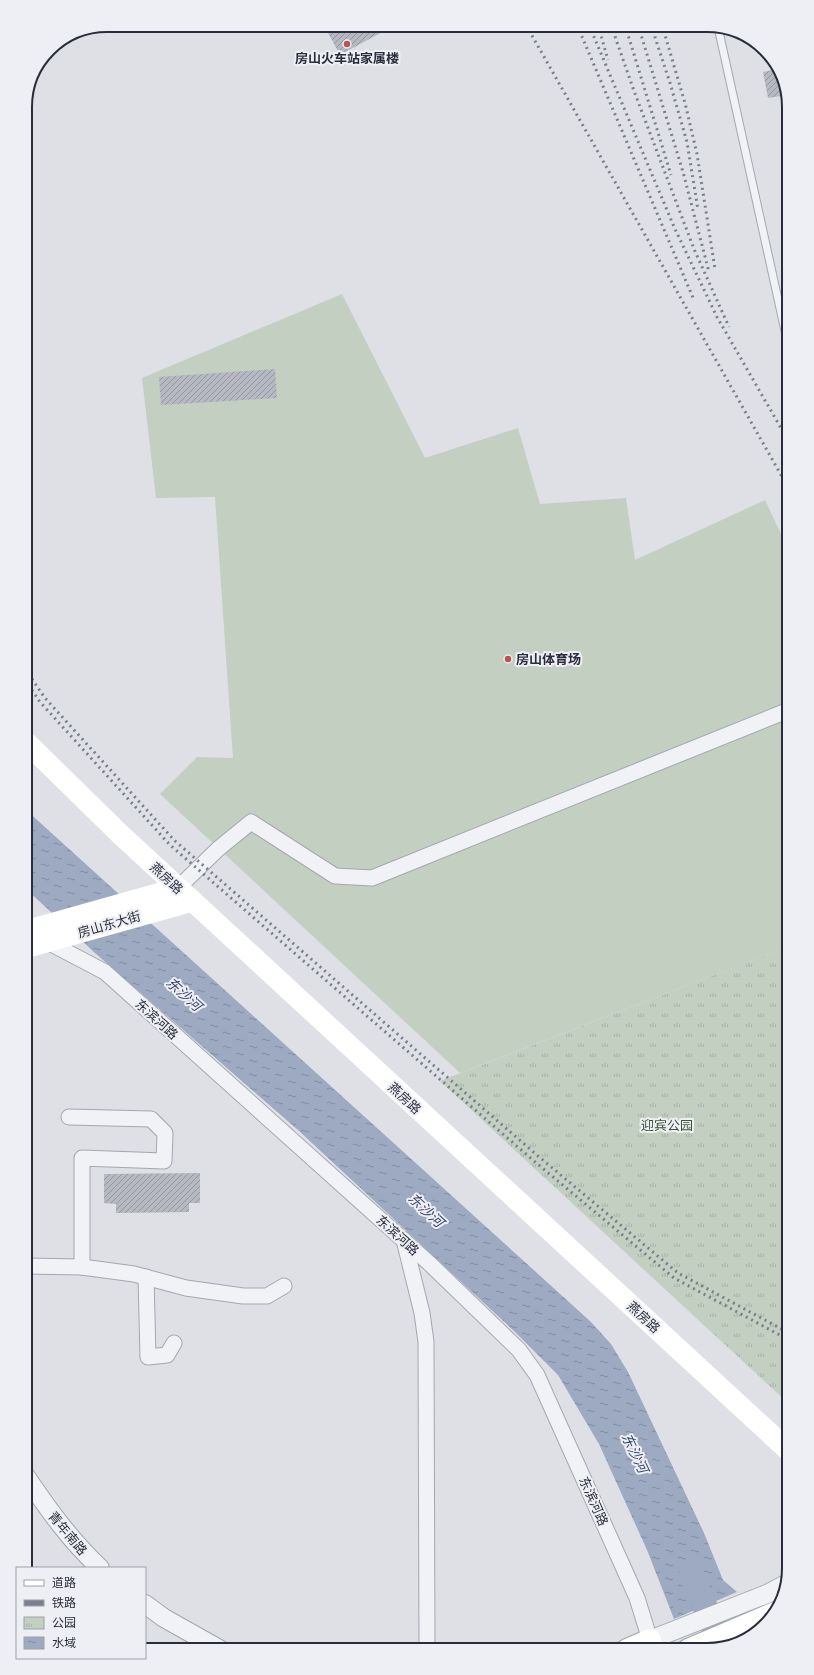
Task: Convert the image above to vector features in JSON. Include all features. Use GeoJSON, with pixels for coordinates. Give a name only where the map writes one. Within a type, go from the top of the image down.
{"type":"FeatureCollection","features":[{"type":"Feature","properties":{"kind":"main road","name":"燕房路"},"geometry":{"type":"LineString","coordinates":[[32,748],[115,830],[782,1445]]}},
{"type":"Feature","properties":{"kind":"main road","name":"房山东大街"},"geometry":{"type":"LineString","coordinates":[[32,934],[56,934],[186,894]]}},
{"type":"Feature","properties":{"kind":"main road"},"geometry":{"type":"LineString","coordinates":[[704,1643],[763,1618]]}},
{"type":"Feature","properties":{"kind":"main road"},"geometry":{"type":"LineString","coordinates":[[643,1643],[650,1640]]}},
{"type":"Feature","properties":{"kind":"street"},"geometry":{"type":"LineString","coordinates":[[186,894],[218,849],[251,822],[335,876],[372,878],[782,713]]}},
{"type":"Feature","properties":{"kind":"street","name":"东滨河路"},"geometry":{"type":"LineString","coordinates":[[56,934],[105,972],[404,1240],[519,1350],[537,1375],[637,1598],[650,1640]]}},
{"type":"Feature","properties":{"kind":"street"},"geometry":{"type":"LineString","coordinates":[[69,1117],[151,1119],[165,1134],[164,1161],[82,1158],[82,1267]]}},
{"type":"Feature","properties":{"kind":"street"},"geometry":{"type":"LineString","coordinates":[[404,1240],[422,1313],[426,1342],[426,1643]]}},
{"type":"Feature","properties":{"kind":"street"},"geometry":{"type":"LineString","coordinates":[[32,1266],[82,1267],[134,1274],[186,1288],[243,1296],[267,1296],[284,1286]]}},
{"type":"Feature","properties":{"kind":"street"},"geometry":{"type":"LineString","coordinates":[[146,1277],[148,1357],[166,1355],[174,1343]]}},
{"type":"Feature","properties":{"kind":"street","name":"青年南路"},"geometry":{"type":"LineString","coordinates":[[32,1486],[54,1519],[85,1554],[99,1567]]}},
{"type":"Feature","properties":{"kind":"street"},"geometry":{"type":"LineString","coordinates":[[650,1640],[767,1594],[779,1588]]}},
{"type":"Feature","properties":{"kind":"street"},"geometry":{"type":"LineString","coordinates":[[146,1605],[164,1618],[209,1643]]}},
{"type":"Feature","properties":{"kind":"lane"},"geometry":{"type":"LineString","coordinates":[[719,33],[782,317]]}},
{"type":"Feature","properties":{"kind":"green space","name":"房山体育场"},"geometry":{"type":"Polygon","coordinates":[[[342,294],[425,458],[518,428],[540,504],[626,498],[635,560],[765,500],[782,536],[782,949],[460,1073],[160,794],[197,757],[233,758],[215,497],[156,498],[142,378],[342,294]]]}},
{"type":"Feature","properties":{"kind":"green space","name":"迎宾公园"},"geometry":{"type":"Polygon","coordinates":[[[782,949],[782,1398],[440,1081],[782,949]]]}},
{"type":"Feature","properties":{"kind":"water"},"geometry":{"type":"Polygon","coordinates":[[[32,815],[591,1322],[611,1344],[628,1372],[704,1533],[723,1580],[737,1592],[674,1619],[647,1550],[599,1444],[558,1375],[514,1331],[298,1130],[95,953],[32,894],[32,815]]]}},
{"type":"Feature","properties":{"kind":"building","name":"房山火车站家属楼"},"geometry":{"type":"Polygon","coordinates":[[[330,32],[382,32],[340,55],[328,33],[330,32]]]}},
{"type":"Feature","properties":{"kind":"building"},"geometry":{"type":"Polygon","coordinates":[[[772,70],[781,96],[768,98],[763,72],[772,70]]]}},
{"type":"Feature","properties":{"kind":"building"},"geometry":{"type":"Polygon","coordinates":[[[275,369],[277,398],[161,405],[159,377],[275,369]]]}},
{"type":"Feature","properties":{"kind":"building"},"geometry":{"type":"Polygon","coordinates":[[[200,1173],[200,1203],[189,1203],[189,1212],[116,1213],[116,1204],[104,1203],[104,1174],[200,1173]]]}},
{"type":"Feature","properties":{"kind":"waterway","name":"东沙河"},"geometry":{"type":"LineString","coordinates":[[691,1575],[721,1642]]}},
{"type":"Feature","properties":{"kind":"railway"},"geometry":{"type":"LineString","coordinates":[[530,32],[782,477]]}},
{"type":"Feature","properties":{"kind":"railway"},"geometry":{"type":"LineString","coordinates":[[580,32],[694,300]]}},
{"type":"Feature","properties":{"kind":"railway"},"geometry":{"type":"LineString","coordinates":[[592,32],[675,229],[717,317],[782,430]]}},
{"type":"Feature","properties":{"kind":"railway"},"geometry":{"type":"LineString","coordinates":[[600,32],[608,60]]}},
{"type":"Feature","properties":{"kind":"railway"},"geometry":{"type":"LineString","coordinates":[[613,32],[634,91],[694,249],[729,327]]}},
{"type":"Feature","properties":{"kind":"railway"},"geometry":{"type":"LineString","coordinates":[[627,32],[671,175]]}},
{"type":"Feature","properties":{"kind":"railway"},"geometry":{"type":"LineString","coordinates":[[640,32],[683,172],[709,272]]}},
{"type":"Feature","properties":{"kind":"railway"},"geometry":{"type":"LineString","coordinates":[[653,32],[687,142],[698,210]]}},
{"type":"Feature","properties":{"kind":"railway"},"geometry":{"type":"LineString","coordinates":[[664,32],[685,103],[697,154],[715,269]]}},
{"type":"Feature","properties":{"kind":"railway"},"geometry":{"type":"LineString","coordinates":[[32,679],[45,698],[174,840],[538,1156],[678,1273],[782,1329]]}},
{"type":"Feature","properties":{"kind":"railway"},"geometry":{"type":"LineString","coordinates":[[32,690],[40,702],[170,845],[534,1161],[674,1278],[782,1336]]}},
{"type":"Feature","properties":{"kind":"place","name":"房山火车站家属楼"},"geometry":{"type":"Point","coordinates":[347,44]}},
{"type":"Feature","properties":{"kind":"place","name":"房山体育场"},"geometry":{"type":"Point","coordinates":[508,659]}}]}
